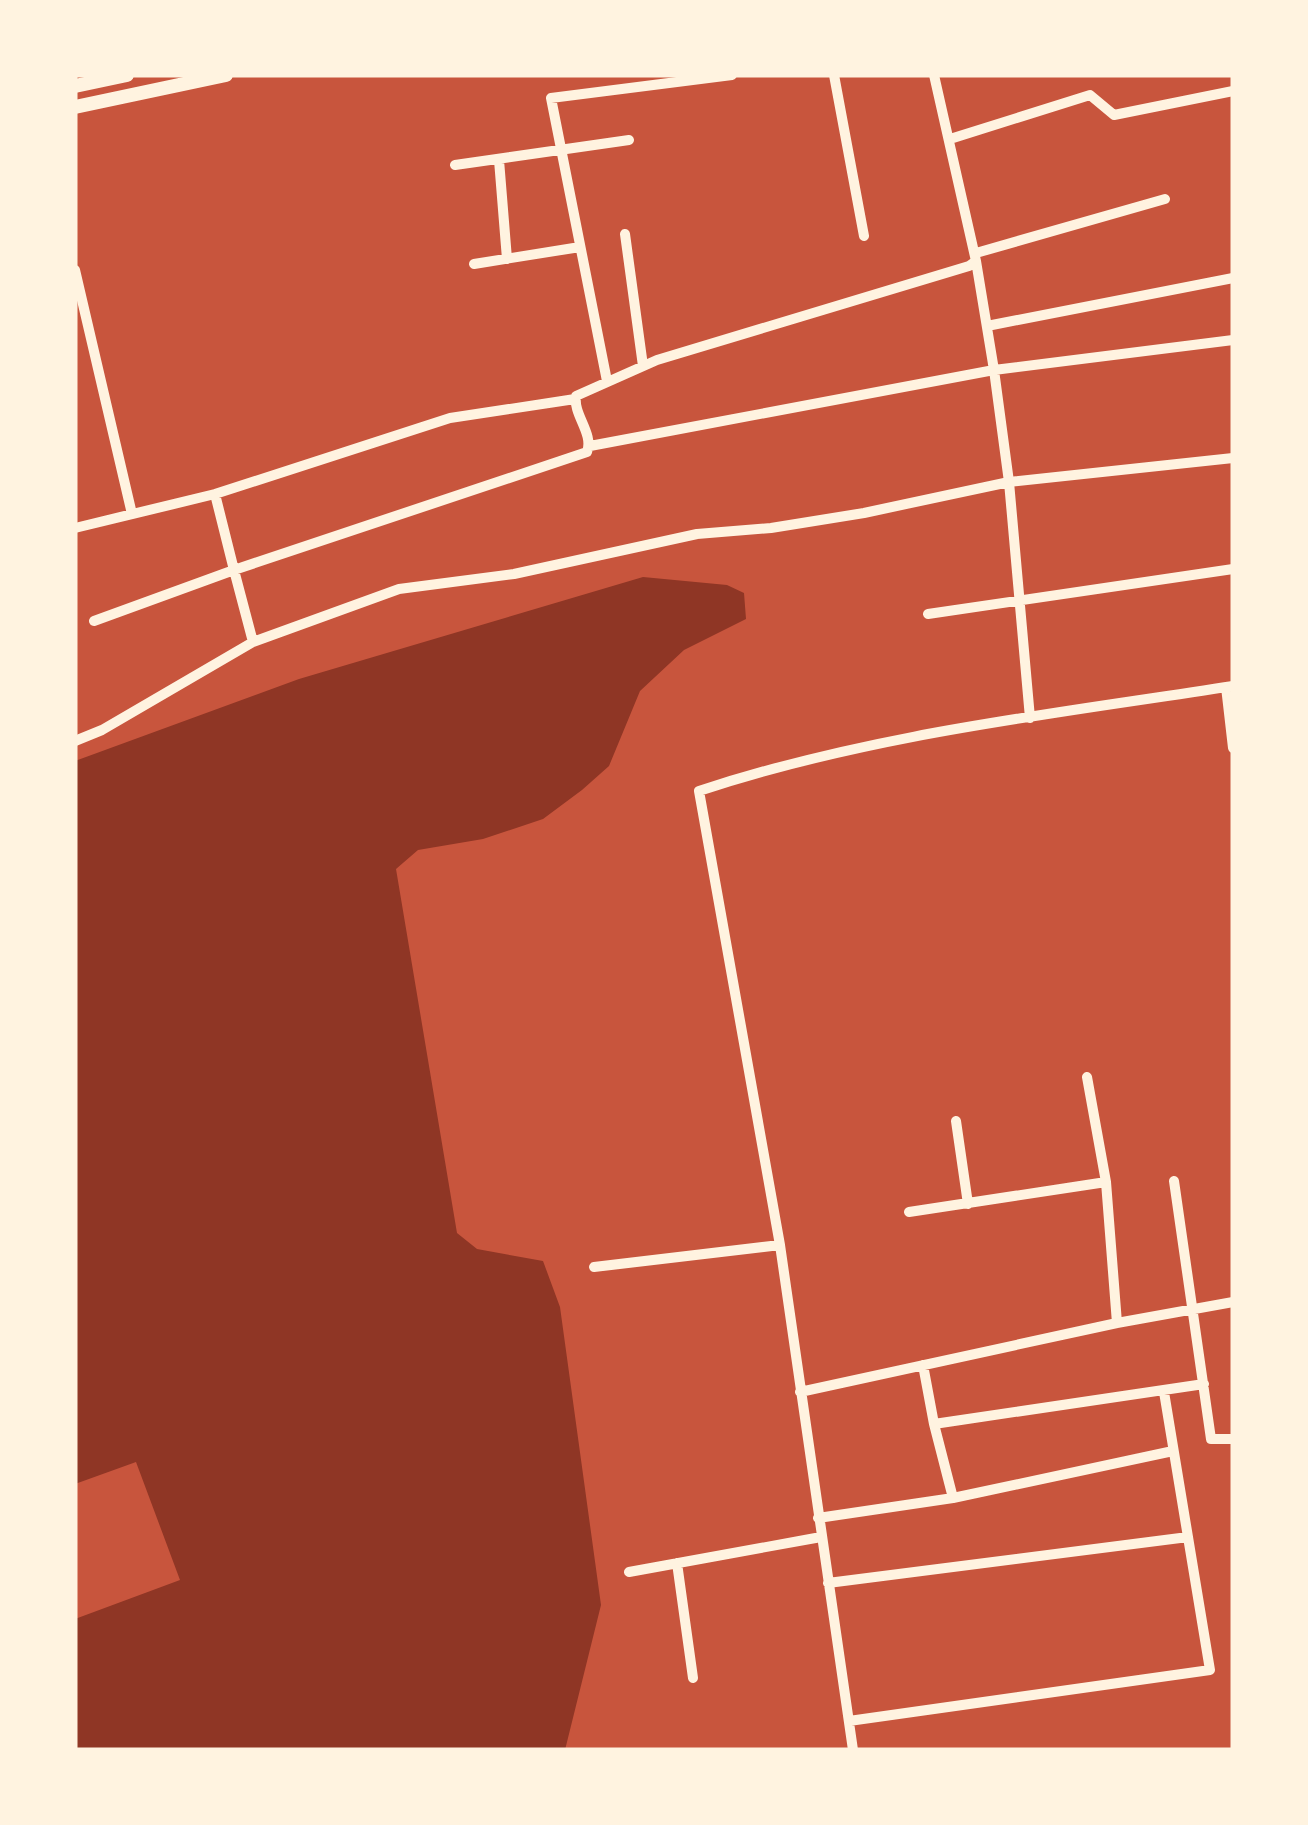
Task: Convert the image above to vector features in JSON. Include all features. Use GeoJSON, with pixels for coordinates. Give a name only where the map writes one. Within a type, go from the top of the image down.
{"type":"FeatureCollection","features":[{"type":"Feature","properties":{"kind":"street"},"geometry":{"type":"LineString","coordinates":[[75,86],[127,75]]}},
{"type":"Feature","properties":{"kind":"street"},"geometry":{"type":"LineString","coordinates":[[75,107],[226,75]]}},
{"type":"Feature","properties":{"kind":"street"},"geometry":{"type":"LineString","coordinates":[[617,75],[619,89]]}},
{"type":"Feature","properties":{"kind":"street"},"geometry":{"type":"LineString","coordinates":[[606,382],[551,98],[732,75]]}},
{"type":"Feature","properties":{"kind":"street"},"geometry":{"type":"LineString","coordinates":[[834,75],[864,236]]}},
{"type":"Feature","properties":{"kind":"street"},"geometry":{"type":"LineString","coordinates":[[934,75],[976,257],[994,370],[1009,482],[1030,718]]}},
{"type":"Feature","properties":{"kind":"street"},"geometry":{"type":"LineString","coordinates":[[950,139],[1090,95],[1114,116],[1233,91]]}},
{"type":"Feature","properties":{"kind":"street"},"geometry":{"type":"LineString","coordinates":[[455,165],[628,140]]}},
{"type":"Feature","properties":{"kind":"street"},"geometry":{"type":"LineString","coordinates":[[500,160],[506,259]]}},
{"type":"Feature","properties":{"kind":"street"},"geometry":{"type":"LineString","coordinates":[[75,528],[215,494],[450,418],[574,400],[643,366],[969,266],[976,257],[1164,200]]}},
{"type":"Feature","properties":{"kind":"street"},"geometry":{"type":"LineString","coordinates":[[625,234],[643,366]]}},
{"type":"Feature","properties":{"kind":"street"},"geometry":{"type":"LineString","coordinates":[[474,264],[580,246]]}},
{"type":"Feature","properties":{"kind":"street"},"geometry":{"type":"LineString","coordinates":[[75,270],[132,514]]}},
{"type":"Feature","properties":{"kind":"street"},"geometry":{"type":"LineString","coordinates":[[987,326],[1233,278]]}},
{"type":"Feature","properties":{"kind":"street"},"geometry":{"type":"LineString","coordinates":[[590,446],[994,370],[1233,340]]}},
{"type":"Feature","properties":{"kind":"street"},"geometry":{"type":"LineString","coordinates":[[94,621],[587,452],[590,446],[574,400]]}},
{"type":"Feature","properties":{"kind":"street"},"geometry":{"type":"LineString","coordinates":[[75,740],[102,730],[253,642],[399,588],[514,574],[697,534],[772,528],[846,516],[1009,482],[1233,458]]}},
{"type":"Feature","properties":{"kind":"street"},"geometry":{"type":"LineString","coordinates":[[215,494],[253,642]]}},
{"type":"Feature","properties":{"kind":"street"},"geometry":{"type":"LineString","coordinates":[[928,614],[1233,569]]}},
{"type":"Feature","properties":{"kind":"street"},"geometry":{"type":"LineString","coordinates":[[853,1750],[780,1245],[698,791],[847,748],[1230,686],[1233,748]]}},
{"type":"Feature","properties":{"kind":"street"},"geometry":{"type":"LineString","coordinates":[[1088,1078],[1106,1182],[1117,1322]]}},
{"type":"Feature","properties":{"kind":"street"},"geometry":{"type":"LineString","coordinates":[[956,1120],[968,1204]]}},
{"type":"Feature","properties":{"kind":"street"},"geometry":{"type":"LineString","coordinates":[[909,1212],[1106,1182]]}},
{"type":"Feature","properties":{"kind":"street"},"geometry":{"type":"LineString","coordinates":[[1174,1182],[1211,1438],[1233,1440]]}},
{"type":"Feature","properties":{"kind":"street"},"geometry":{"type":"LineString","coordinates":[[594,1267],[780,1245]]}},
{"type":"Feature","properties":{"kind":"street"},"geometry":{"type":"LineString","coordinates":[[800,1392],[1117,1322],[1233,1302]]}},
{"type":"Feature","properties":{"kind":"street"},"geometry":{"type":"LineString","coordinates":[[923,1365],[953,1498]]}},
{"type":"Feature","properties":{"kind":"street"},"geometry":{"type":"LineString","coordinates":[[934,1424],[1204,1384]]}},
{"type":"Feature","properties":{"kind":"street"},"geometry":{"type":"LineString","coordinates":[[849,1721],[1210,1670],[1164,1392]]}},
{"type":"Feature","properties":{"kind":"street"},"geometry":{"type":"LineString","coordinates":[[818,1518],[953,1498],[1173,1451]]}},
{"type":"Feature","properties":{"kind":"street"},"geometry":{"type":"LineString","coordinates":[[629,1572],[821,1536]]}},
{"type":"Feature","properties":{"kind":"street"},"geometry":{"type":"LineString","coordinates":[[828,1583],[1188,1538]]}},
{"type":"Feature","properties":{"kind":"street"},"geometry":{"type":"LineString","coordinates":[[678,1564],[693,1678]]}},
{"type":"Feature","properties":{"kind":"shaded area"},"geometry":{"type":"Polygon","coordinates":[[[643,577],[727,585],[744,593],[746,619],[684,650],[640,691],[609,766],[543,819],[483,839],[418,850],[396,869],[457,1233],[477,1249],[543,1261],[560,1307],[601,1605],[565,1750],[75,1750],[75,1619],[180,1580],[136,1462],[75,1484],[75,761],[299,679],[643,577]]]}}]}
